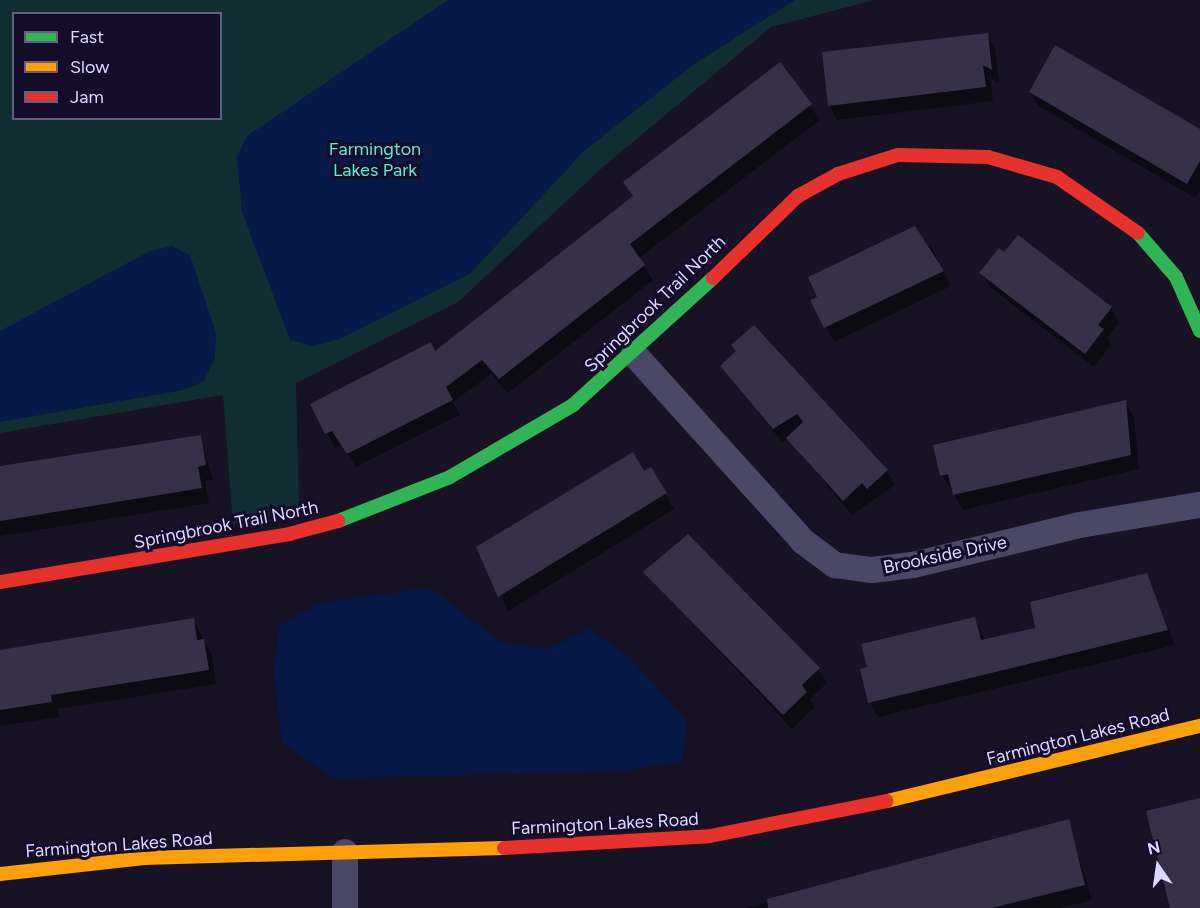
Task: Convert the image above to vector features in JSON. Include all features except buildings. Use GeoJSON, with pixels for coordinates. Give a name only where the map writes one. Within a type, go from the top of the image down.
{"type":"FeatureCollection","features":[{"type":"Feature","properties":{"kind":"street","name":"Springbrook Trail North"},"geometry":{"type":"LineString","coordinates":[[0,582],[244,543],[356,516],[502,450],[573,405],[634,354],[798,196],[838,174],[908,154],[988,157],[1057,177],[1093,198],[1154,249],[1176,277],[1200,331]]}},
{"type":"Feature","properties":{"kind":"street","name":"Brookside Drive"},"geometry":{"type":"LineString","coordinates":[[634,354],[804,542],[835,565],[872,570],[913,565],[1080,525],[1200,505]]}},
{"type":"Feature","properties":{"kind":"street","name":"Farmington Lakes Road"},"geometry":{"type":"LineString","coordinates":[[0,874],[144,858],[594,846],[710,836],[854,809],[1200,726]]}},
{"type":"Feature","properties":{"kind":"street"},"geometry":{"type":"LineString","coordinates":[[345,852],[345,908]]}},
{"type":"Feature","properties":{"kind":"green space","name":"Farmington Lakes Park"},"geometry":{"type":"Polygon","coordinates":[[[0,0],[874,0],[771,27],[604,166],[458,302],[296,383],[299,511],[233,524],[223,395],[0,433],[0,0]]]}},
{"type":"Feature","properties":{"kind":"water"},"geometry":{"type":"Polygon","coordinates":[[[448,0],[795,0],[693,65],[583,152],[470,274],[340,339],[312,346],[290,340],[242,212],[237,156],[247,136],[448,0]]]}},
{"type":"Feature","properties":{"kind":"water"},"geometry":{"type":"Polygon","coordinates":[[[172,246],[190,255],[216,333],[215,358],[204,381],[184,390],[0,422],[0,331],[150,251],[172,246]]]}},
{"type":"Feature","properties":{"kind":"water"},"geometry":{"type":"Polygon","coordinates":[[[430,588],[501,642],[547,649],[590,629],[629,656],[687,722],[682,761],[618,772],[332,778],[282,743],[274,670],[280,625],[324,602],[430,588]]]}},
{"type":"Feature","properties":{"kind":"traffic: fast"},"geometry":{"type":"LineString","coordinates":[[1138,233],[1176,277],[1200,331]]}},
{"type":"Feature","properties":{"kind":"traffic: fast"},"geometry":{"type":"LineString","coordinates":[[338,521],[450,477],[573,405],[713,278]]}},
{"type":"Feature","properties":{"kind":"traffic: slow"},"geometry":{"type":"LineString","coordinates":[[887,801],[1200,726]]}},
{"type":"Feature","properties":{"kind":"traffic: slow"},"geometry":{"type":"LineString","coordinates":[[0,874],[144,858],[504,848]]}},
{"type":"Feature","properties":{"kind":"traffic: jam"},"geometry":{"type":"LineString","coordinates":[[713,278],[798,196],[838,174],[898,155],[988,157],[1057,177],[1138,233]]}},
{"type":"Feature","properties":{"kind":"traffic: jam"},"geometry":{"type":"LineString","coordinates":[[0,582],[289,534],[338,521]]}},
{"type":"Feature","properties":{"kind":"traffic: jam"},"geometry":{"type":"LineString","coordinates":[[504,848],[710,836],[887,801]]}}]}
